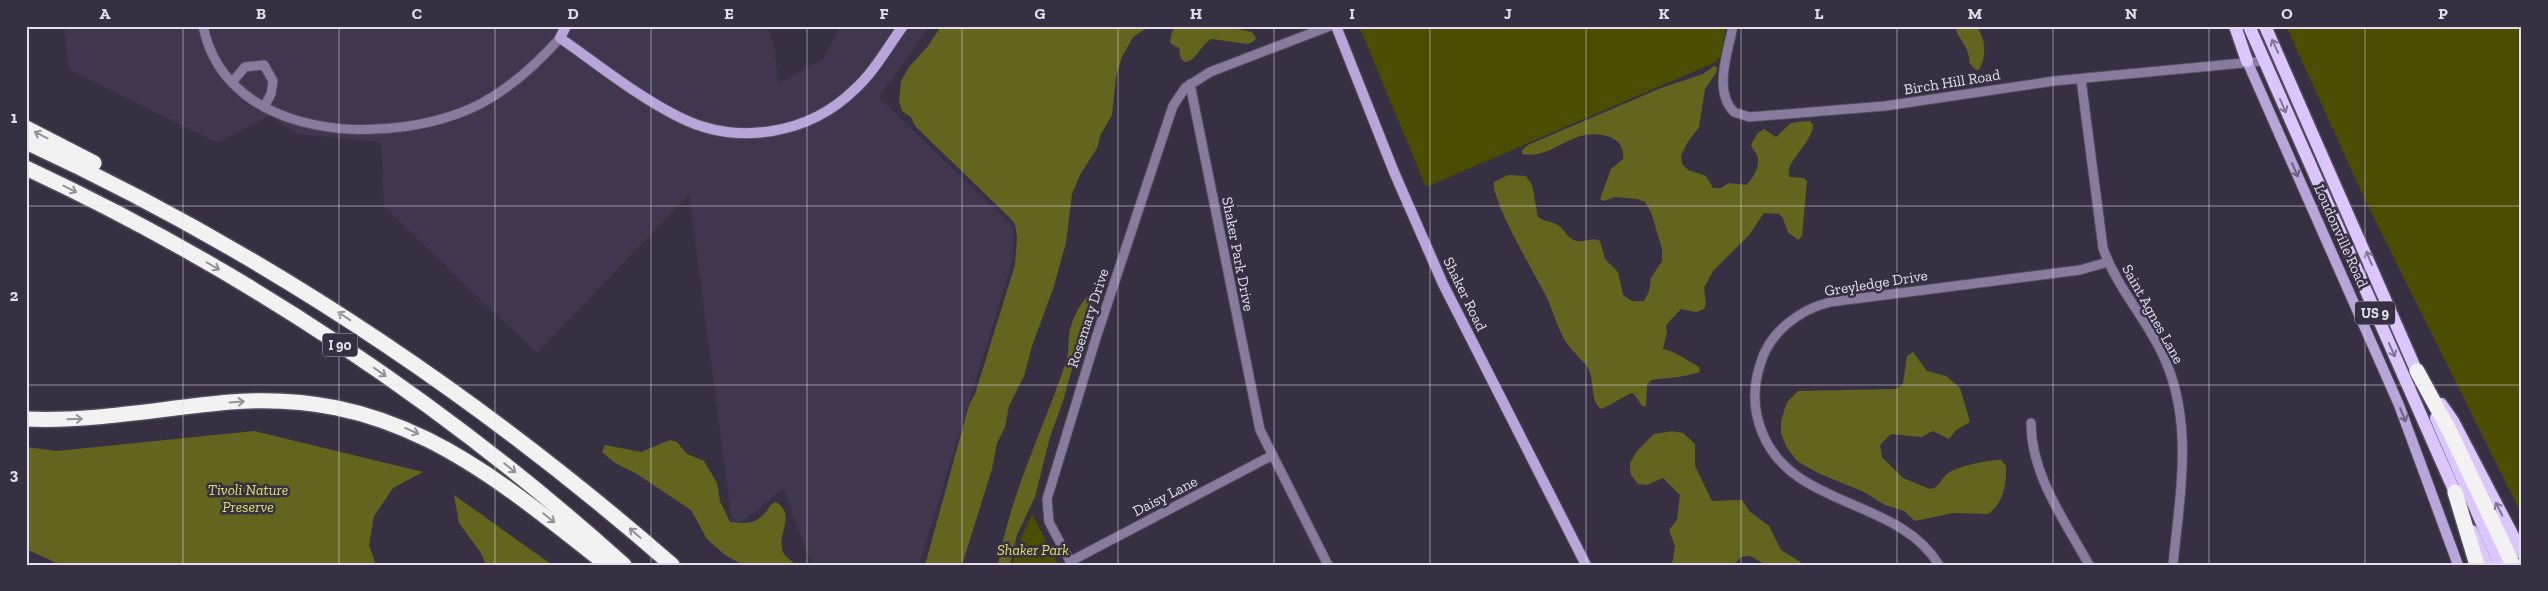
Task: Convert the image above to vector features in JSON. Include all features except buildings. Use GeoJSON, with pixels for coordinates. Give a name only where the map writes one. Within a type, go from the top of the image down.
{"type":"FeatureCollection","features":[{"type":"Feature","properties":{"kind":"highway"},"geometry":{"type":"LineString","coordinates":[[26,128],[102,168],[203,231]]}},
{"type":"Feature","properties":{"kind":"highway","name":"I 90"},"geometry":{"type":"LineString","coordinates":[[26,142],[109,182],[203,231],[311,294],[428,372],[556,467],[672,565]]}},
{"type":"Feature","properties":{"kind":"highway","name":"I 90"},"geometry":{"type":"LineString","coordinates":[[26,168],[184,249],[332,340],[412,394],[497,458],[624,565]]}},
{"type":"Feature","properties":{"kind":"highway"},"geometry":{"type":"LineString","coordinates":[[2417,371],[2449,430],[2513,565]]}},
{"type":"Feature","properties":{"kind":"highway"},"geometry":{"type":"LineString","coordinates":[[26,419],[80,419],[256,401],[307,403],[358,412],[407,428],[476,466],[518,495],[607,565]]}},
{"type":"Feature","properties":{"kind":"highway"},"geometry":{"type":"LineString","coordinates":[[2455,492],[2478,565]]}},
{"type":"Feature","properties":{"kind":"main road"},"geometry":{"type":"LineString","coordinates":[[566,26],[560,38],[681,118],[712,129],[758,133],[794,126],[831,110],[865,78],[903,26]]}},
{"type":"Feature","properties":{"kind":"main road","name":"Shaker Road"},"geometry":{"type":"LineString","coordinates":[[1336,26],[1394,172],[1446,292],[1586,565]]}},
{"type":"Feature","properties":{"kind":"main road"},"geometry":{"type":"LineString","coordinates":[[2235,26],[2247,62]]}},
{"type":"Feature","properties":{"kind":"main road","name":"US 9"},"geometry":{"type":"LineString","coordinates":[[2249,26],[2487,565]]}},
{"type":"Feature","properties":{"kind":"main road","name":"US 9"},"geometry":{"type":"LineString","coordinates":[[2265,26],[2312,128],[2500,565]]}},
{"type":"Feature","properties":{"kind":"main road"},"geometry":{"type":"LineString","coordinates":[[2264,61],[2272,62],[2278,68],[2312,128]]}},
{"type":"Feature","properties":{"kind":"main road","name":"Loudonville Road"},"geometry":{"type":"LineString","coordinates":[[2247,62],[2399,405],[2458,565]]}},
{"type":"Feature","properties":{"kind":"main road"},"geometry":{"type":"LineString","coordinates":[[2417,371],[2453,421],[2522,553]]}},
{"type":"Feature","properties":{"kind":"street"},"geometry":{"type":"LineString","coordinates":[[203,26],[210,50],[216,61],[234,81],[264,107],[303,122],[348,130],[377,130],[415,125],[480,103],[513,84],[560,38]]}},
{"type":"Feature","properties":{"kind":"street"},"geometry":{"type":"LineString","coordinates":[[1190,84],[1210,72],[1330,26]]}},
{"type":"Feature","properties":{"kind":"street","name":"Birch Hill Road"},"geometry":{"type":"LineString","coordinates":[[1733,26],[1725,71],[1724,94],[1731,110],[1743,117],[1755,118],[1875,107],[2081,79],[2264,61]]}},
{"type":"Feature","properties":{"kind":"street"},"geometry":{"type":"LineString","coordinates":[[234,81],[245,67],[264,65],[274,80],[271,94],[264,107]]}},
{"type":"Feature","properties":{"kind":"street","name":"Saint Agnes Lane"},"geometry":{"type":"LineString","coordinates":[[2081,79],[2097,214],[2108,262],[2161,351],[2173,379],[2180,406],[2184,452],[2173,565]]}},
{"type":"Feature","properties":{"kind":"street","name":"Shaker Park Drive"},"geometry":{"type":"LineString","coordinates":[[1190,84],[1258,425],[1328,565]]}},
{"type":"Feature","properties":{"kind":"street","name":"Rosemary Drive"},"geometry":{"type":"LineString","coordinates":[[1072,563],[1049,522],[1047,499],[1096,338],[1170,116],[1178,97],[1190,84]]}},
{"type":"Feature","properties":{"kind":"street","name":"Greyledge Drive"},"geometry":{"type":"LineString","coordinates":[[1939,565],[1926,548],[1911,534],[1803,482],[1781,464],[1764,438],[1756,409],[1756,380],[1764,354],[1776,335],[1792,320],[1809,309],[1830,302],[2080,270],[2108,262]]}},
{"type":"Feature","properties":{"kind":"street"},"geometry":{"type":"LineString","coordinates":[[2031,423],[2032,446],[2041,473],[2089,565]]}},
{"type":"Feature","properties":{"kind":"street","name":"Daisy Lane"},"geometry":{"type":"LineString","coordinates":[[1072,563],[1272,456]]}},
{"type":"Feature","properties":{"kind":"shaded area"},"geometry":{"type":"Polygon","coordinates":[[[64,26],[768,26],[775,51],[778,84],[823,59],[840,26],[930,26],[879,97],[1013,227],[1013,259],[919,565],[812,565],[783,488],[733,530],[689,195],[537,353],[384,207],[381,142],[297,134],[270,116],[218,143],[69,70],[64,26]]]}},
{"type":"Feature","properties":{"kind":"green space"},"geometry":{"type":"Polygon","coordinates":[[[941,26],[1150,26],[1133,37],[1122,57],[1116,77],[1112,115],[1101,134],[1097,148],[1080,175],[1072,194],[1066,243],[1053,289],[1032,346],[1024,376],[1009,406],[1005,427],[997,443],[992,469],[962,565],[925,565],[969,405],[975,394],[1015,265],[1017,237],[1015,224],[1009,217],[915,126],[911,117],[902,111],[899,101],[901,81],[909,67],[928,46],[941,26]]]}},
{"type":"Feature","properties":{"kind":"green space"},"geometry":{"type":"Polygon","coordinates":[[[1175,26],[1225,26],[1252,32],[1256,38],[1248,44],[1211,39],[1193,58],[1185,62],[1181,59],[1179,48],[1170,43],[1175,26]]]}},
{"type":"Feature","properties":{"kind":"green space"},"geometry":{"type":"Polygon","coordinates":[[[1359,26],[1726,26],[1721,55],[1716,62],[1426,187],[1359,26]]]}},
{"type":"Feature","properties":{"kind":"green space"},"geometry":{"type":"Polygon","coordinates":[[[1955,26],[1976,26],[1982,36],[1984,53],[1979,70],[1976,70],[1970,64],[1968,51],[1955,26]]]}},
{"type":"Feature","properties":{"kind":"green space"},"geometry":{"type":"Polygon","coordinates":[[[2286,26],[2522,26],[2522,515],[2367,204],[2286,26]]]}},
{"type":"Feature","properties":{"kind":"green space"},"geometry":{"type":"Polygon","coordinates":[[[1714,66],[1717,68],[1716,73],[1705,89],[1699,127],[1687,143],[1681,156],[1682,164],[1688,170],[1706,176],[1713,188],[1721,188],[1729,183],[1746,185],[1754,176],[1758,163],[1757,155],[1751,145],[1757,134],[1764,129],[1776,137],[1790,124],[1810,121],[1813,125],[1812,132],[1790,166],[1789,172],[1790,177],[1804,178],[1807,181],[1802,236],[1798,240],[1788,232],[1783,218],[1779,214],[1764,213],[1749,235],[1713,271],[1704,288],[1706,304],[1704,309],[1696,312],[1681,309],[1666,325],[1667,332],[1663,349],[1677,354],[1699,367],[1700,372],[1651,380],[1647,385],[1646,406],[1642,406],[1634,394],[1631,393],[1602,409],[1595,402],[1589,370],[1564,339],[1546,296],[1506,220],[1499,204],[1494,182],[1508,175],[1526,176],[1532,185],[1538,217],[1559,226],[1573,240],[1594,239],[1600,241],[1605,259],[1618,272],[1623,295],[1632,301],[1644,301],[1649,291],[1651,278],[1662,261],[1662,249],[1651,212],[1645,202],[1637,199],[1615,197],[1604,201],[1600,199],[1611,169],[1623,159],[1621,146],[1617,141],[1606,136],[1592,134],[1577,137],[1539,154],[1522,154],[1522,150],[1528,145],[1661,88],[1703,74],[1714,66]]]}},
{"type":"Feature","properties":{"kind":"green space"},"geometry":{"type":"Polygon","coordinates":[[[1092,293],[1094,298],[1092,310],[1082,334],[1063,401],[1050,437],[1035,497],[1017,535],[1010,565],[998,565],[1019,486],[1067,359],[1071,325],[1080,306],[1092,293]]]}},
{"type":"Feature","properties":{"kind":"green space"},"geometry":{"type":"Polygon","coordinates":[[[1913,352],[1927,371],[1946,376],[1960,388],[1970,422],[1956,430],[1949,439],[1933,431],[1921,437],[1891,434],[1880,445],[1882,457],[1903,478],[1930,489],[1938,485],[1951,471],[1958,468],[1981,462],[2001,460],[2006,466],[2005,486],[2001,499],[1988,514],[1953,513],[1915,521],[1904,511],[1885,505],[1864,492],[1818,473],[1797,461],[1787,448],[1781,433],[1781,421],[1787,402],[1798,391],[1897,389],[1903,383],[1907,356],[1913,352]]]}},
{"type":"Feature","properties":{"kind":"green space","name":"Tivoli Nature Preserve"},"geometry":{"type":"Polygon","coordinates":[[[254,431],[423,472],[393,488],[374,516],[369,545],[376,565],[61,565],[26,549],[26,447],[57,451],[254,431]]]}},
{"type":"Feature","properties":{"kind":"green space"},"geometry":{"type":"Polygon","coordinates":[[[1672,431],[1683,433],[1695,444],[1695,466],[1712,501],[1742,500],[1750,512],[1769,526],[1781,550],[1805,565],[1766,565],[1750,556],[1741,557],[1733,565],[1699,563],[1696,565],[1672,565],[1675,546],[1669,530],[1677,520],[1680,495],[1663,478],[1647,485],[1638,484],[1631,475],[1630,463],[1637,451],[1654,434],[1672,431]]]}},
{"type":"Feature","properties":{"kind":"green space"},"geometry":{"type":"Polygon","coordinates":[[[670,440],[677,442],[687,454],[704,461],[717,483],[720,501],[730,522],[744,523],[758,519],[776,502],[782,508],[786,520],[782,540],[784,554],[796,565],[743,565],[725,555],[707,539],[691,510],[637,474],[615,463],[602,452],[605,445],[641,452],[670,440]]]}},
{"type":"Feature","properties":{"kind":"green space"},"geometry":{"type":"Polygon","coordinates":[[[454,495],[552,565],[486,565],[481,553],[459,523],[454,495]]]}},
{"type":"Feature","properties":{"kind":"green space","name":"Shaker Park"},"geometry":{"type":"Polygon","coordinates":[[[1032,514],[1058,565],[1012,565],[1018,545],[1032,514]]]}}]}
